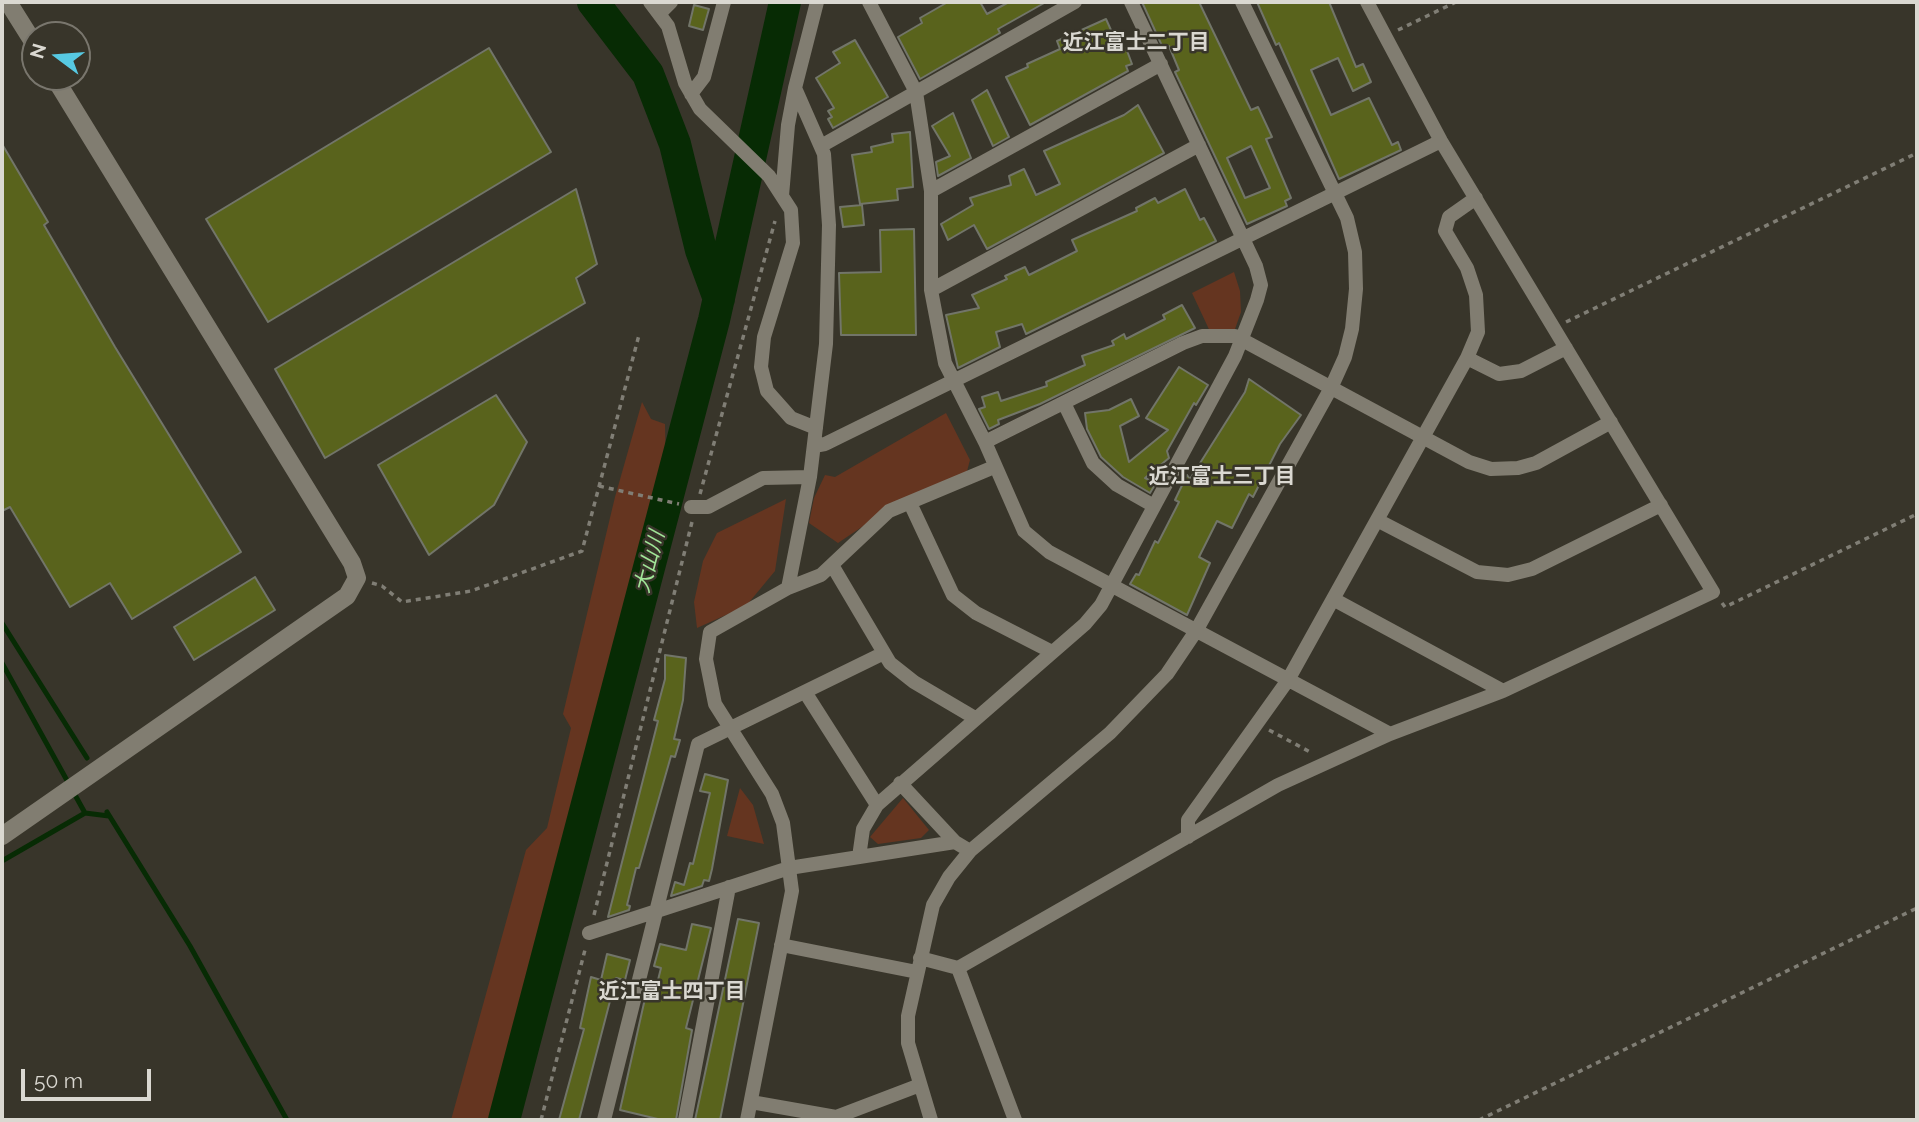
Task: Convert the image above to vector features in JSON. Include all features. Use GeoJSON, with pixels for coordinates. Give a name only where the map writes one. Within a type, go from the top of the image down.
{"type":"FeatureCollection","features":[{"type":"Feature","properties":{"kind":"street"},"geometry":{"type":"LineString","coordinates":[[8,2],[21,23]]}},
{"type":"Feature","properties":{"kind":"street"},"geometry":{"type":"LineString","coordinates":[[671,2],[654,8],[668,26],[691,94],[700,109],[769,176],[791,210],[793,243],[764,337],[761,367],[767,391],[791,418],[816,428]]}},
{"type":"Feature","properties":{"kind":"street"},"geometry":{"type":"LineString","coordinates":[[691,94],[704,77],[724,2]]}},
{"type":"Feature","properties":{"kind":"street"},"geometry":{"type":"LineString","coordinates":[[782,196],[795,88],[817,2]]}},
{"type":"Feature","properties":{"kind":"street"},"geometry":{"type":"LineString","coordinates":[[821,146],[1075,2]]}},
{"type":"Feature","properties":{"kind":"street"},"geometry":{"type":"LineString","coordinates":[[859,857],[863,829],[877,805],[1085,624],[1101,605],[1241,340],[1261,285],[1256,266],[1131,2]]}},
{"type":"Feature","properties":{"kind":"street"},"geometry":{"type":"LineString","coordinates":[[931,1120],[908,1043],[908,1016],[933,905],[949,877],[970,851],[1133,711],[1167,674],[1196,631],[1331,388],[1352,329],[1356,289],[1355,252],[1347,218],[1242,2]]}},
{"type":"Feature","properties":{"kind":"street"},"geometry":{"type":"LineString","coordinates":[[781,945],[958,968],[1278,785],[1390,734],[1503,691],[1713,592],[1441,141],[1367,2]]}},
{"type":"Feature","properties":{"kind":"street"},"geometry":{"type":"LineString","coordinates":[[875,4],[916,92],[931,191],[931,290],[945,363],[985,442],[1024,531],[1049,551],[1390,734]]}},
{"type":"Feature","properties":{"kind":"street"},"geometry":{"type":"LineString","coordinates":[[931,191],[1161,64]]}},
{"type":"Feature","properties":{"kind":"street"},"geometry":{"type":"LineString","coordinates":[[788,588],[810,477],[826,344],[829,238],[824,154],[795,88]]}},
{"type":"Feature","properties":{"kind":"street"},"geometry":{"type":"LineString","coordinates":[[2,836],[347,596],[357,579],[352,563],[63,91]]}},
{"type":"Feature","properties":{"kind":"street"},"geometry":{"type":"LineString","coordinates":[[814,446],[825,444],[1441,141]]}},
{"type":"Feature","properties":{"kind":"street"},"geometry":{"type":"LineString","coordinates":[[931,290],[1199,145]]}},
{"type":"Feature","properties":{"kind":"street"},"geometry":{"type":"LineString","coordinates":[[1188,837],[1188,820],[1288,680],[1467,358],[1478,332],[1476,295],[1467,268],[1446,230],[1449,217],[1476,198]]}},
{"type":"Feature","properties":{"kind":"street"},"geometry":{"type":"LineString","coordinates":[[985,442],[1183,343],[1202,337],[1235,336],[1469,462],[1491,469],[1518,468],[1536,463],[1611,422]]}},
{"type":"Feature","properties":{"kind":"street"},"geometry":{"type":"LineString","coordinates":[[1467,358],[1499,373],[1521,371],[1566,348]]}},
{"type":"Feature","properties":{"kind":"street"},"geometry":{"type":"LineString","coordinates":[[1064,402],[1093,463],[1117,485],[1154,506]]}},
{"type":"Feature","properties":{"kind":"street"},"geometry":{"type":"LineString","coordinates":[[747,1120],[792,891],[782,823],[772,794],[715,704],[706,659],[710,632],[788,588],[821,575],[889,511],[994,467]]}},
{"type":"Feature","properties":{"kind":"street"},"geometry":{"type":"LineString","coordinates":[[694,507],[708,507],[763,478],[810,477]]}},
{"type":"Feature","properties":{"kind":"street"},"geometry":{"type":"LineString","coordinates":[[910,503],[953,595],[976,613],[1052,652]]}},
{"type":"Feature","properties":{"kind":"street"},"geometry":{"type":"LineString","coordinates":[[1377,520],[1477,572],[1508,575],[1532,569],[1661,505]]}},
{"type":"Feature","properties":{"kind":"street"},"geometry":{"type":"LineString","coordinates":[[832,565],[890,663],[914,682],[975,718]]}},
{"type":"Feature","properties":{"kind":"street"},"geometry":{"type":"LineString","coordinates":[[1333,598],[1503,691]]}},
{"type":"Feature","properties":{"kind":"street"},"geometry":{"type":"LineString","coordinates":[[604,1120],[698,744],[884,653]]}},
{"type":"Feature","properties":{"kind":"street"},"geometry":{"type":"LineString","coordinates":[[805,692],[877,805]]}},
{"type":"Feature","properties":{"kind":"street"},"geometry":{"type":"LineString","coordinates":[[901,783],[955,842],[970,851]]}},
{"type":"Feature","properties":{"kind":"street"},"geometry":{"type":"LineString","coordinates":[[589,933],[789,868],[955,842]]}},
{"type":"Feature","properties":{"kind":"street"},"geometry":{"type":"LineString","coordinates":[[685,1120],[729,887]]}},
{"type":"Feature","properties":{"kind":"street"},"geometry":{"type":"LineString","coordinates":[[958,968],[1016,1120]]}},
{"type":"Feature","properties":{"kind":"street"},"geometry":{"type":"LineString","coordinates":[[751,1102],[836,1119],[919,1085]]}},
{"type":"Feature","properties":{"kind":"path"},"geometry":{"type":"LineString","coordinates":[[1385,36],[1456,2]]}},
{"type":"Feature","properties":{"kind":"path"},"geometry":{"type":"LineString","coordinates":[[1554,327],[1917,153]]}},
{"type":"Feature","properties":{"kind":"path"},"geometry":{"type":"LineString","coordinates":[[541,1120],[694,507],[782,196]]}},
{"type":"Feature","properties":{"kind":"path"},"geometry":{"type":"LineString","coordinates":[[357,579],[382,586],[402,602],[471,591],[582,551],[639,335]]}},
{"type":"Feature","properties":{"kind":"path"},"geometry":{"type":"LineString","coordinates":[[599,486],[694,507]]}},
{"type":"Feature","properties":{"kind":"path"},"geometry":{"type":"LineString","coordinates":[[1725,607],[1917,514]]}},
{"type":"Feature","properties":{"kind":"path"},"geometry":{"type":"LineString","coordinates":[[1257,723],[1329,762]]}},
{"type":"Feature","properties":{"kind":"path"},"geometry":{"type":"LineString","coordinates":[[1479,1120],[1917,908]]}},
{"type":"Feature","properties":{"kind":"shaded area"},"geometry":{"type":"Polygon","coordinates":[[[1234,272],[1240,291],[1241,312],[1235,329],[1214,340],[1192,293],[1234,272]]]}},
{"type":"Feature","properties":{"kind":"shaded area"},"geometry":{"type":"Polygon","coordinates":[[[642,402],[651,419],[665,424],[667,522],[516,1120],[451,1120],[526,850],[547,828],[571,728],[563,714],[615,497],[642,402]]]}},
{"type":"Feature","properties":{"kind":"shaded area"},"geometry":{"type":"Polygon","coordinates":[[[946,413],[970,460],[966,475],[902,500],[838,543],[809,523],[814,498],[825,475],[835,477],[946,413]]]}},
{"type":"Feature","properties":{"kind":"shaded area"},"geometry":{"type":"Polygon","coordinates":[[[786,499],[775,571],[746,606],[697,628],[694,602],[703,561],[717,533],[786,499]]]}},
{"type":"Feature","properties":{"kind":"shaded area"},"geometry":{"type":"Polygon","coordinates":[[[740,788],[753,805],[764,844],[727,836],[740,788]]]}},
{"type":"Feature","properties":{"kind":"shaded area"},"geometry":{"type":"Polygon","coordinates":[[[903,798],[929,830],[921,838],[878,844],[870,837],[903,798]]]}},
{"type":"Feature","properties":{"kind":"building"},"geometry":{"type":"Polygon","coordinates":[[[948,2],[980,2],[987,14],[1009,2],[1046,2],[998,29],[1000,33],[920,79],[898,37],[922,23],[920,18],[948,2]]]}},
{"type":"Feature","properties":{"kind":"building"},"geometry":{"type":"Polygon","coordinates":[[[1142,2],[1199,2],[1251,110],[1258,107],[1272,137],[1266,139],[1291,198],[1285,201],[1287,206],[1247,224],[1175,72],[1179,70],[1169,46],[1163,48],[1142,2]],[[1251,146],[1227,158],[1245,198],[1270,188],[1251,146]]]}},
{"type":"Feature","properties":{"kind":"building"},"geometry":{"type":"Polygon","coordinates":[[[1257,2],[1329,2],[1356,67],[1363,64],[1371,82],[1353,91],[1338,58],[1311,70],[1331,115],[1369,98],[1392,145],[1398,142],[1401,150],[1339,179],[1279,43],[1276,45],[1257,2]]]}},
{"type":"Feature","properties":{"kind":"building"},"geometry":{"type":"Polygon","coordinates":[[[694,5],[709,9],[703,30],[689,26],[694,5]]]}},
{"type":"Feature","properties":{"kind":"building"},"geometry":{"type":"Polygon","coordinates":[[[1106,19],[1120,50],[1126,48],[1132,64],[1126,66],[1128,71],[1030,125],[1006,77],[1060,49],[1057,41],[1106,19]]]}},
{"type":"Feature","properties":{"kind":"building"},"geometry":{"type":"Polygon","coordinates":[[[855,40],[888,97],[833,128],[828,119],[832,117],[828,111],[834,108],[816,78],[840,63],[833,52],[855,40]]]}},
{"type":"Feature","properties":{"kind":"building"},"geometry":{"type":"Polygon","coordinates":[[[489,48],[551,152],[268,322],[206,219],[489,48]]]}},
{"type":"Feature","properties":{"kind":"building"},"geometry":{"type":"Polygon","coordinates":[[[987,90],[1009,137],[993,146],[972,100],[987,90]]]}},
{"type":"Feature","properties":{"kind":"building"},"geometry":{"type":"Polygon","coordinates":[[[1138,105],[1164,153],[987,249],[974,225],[948,240],[941,224],[973,205],[970,198],[1011,185],[1009,176],[1024,169],[1036,195],[1060,184],[1044,151],[1124,115],[1138,105]]]}},
{"type":"Feature","properties":{"kind":"building"},"geometry":{"type":"Polygon","coordinates":[[[953,113],[971,158],[938,176],[936,162],[950,156],[932,126],[953,113]]]}},
{"type":"Feature","properties":{"kind":"building"},"geometry":{"type":"Polygon","coordinates":[[[910,132],[913,187],[897,189],[898,200],[860,204],[852,155],[872,152],[871,147],[893,142],[892,134],[910,132]]]}},
{"type":"Feature","properties":{"kind":"building"},"geometry":{"type":"Polygon","coordinates":[[[2,144],[48,222],[44,225],[115,347],[241,552],[132,619],[110,583],[70,607],[10,507],[2,511],[2,144]]]}},
{"type":"Feature","properties":{"kind":"building"},"geometry":{"type":"Polygon","coordinates":[[[576,189],[597,264],[576,278],[585,303],[325,458],[275,369],[576,189]]]}},
{"type":"Feature","properties":{"kind":"building"},"geometry":{"type":"Polygon","coordinates":[[[1185,189],[1200,220],[1204,218],[1216,241],[1026,334],[1022,324],[996,332],[1000,347],[958,368],[946,315],[979,308],[972,295],[1007,279],[1005,276],[1025,267],[1029,275],[1077,251],[1072,240],[1137,211],[1136,208],[1155,198],[1158,203],[1185,189]]]}},
{"type":"Feature","properties":{"kind":"building"},"geometry":{"type":"Polygon","coordinates":[[[862,205],[864,225],[843,227],[840,207],[862,205]]]}},
{"type":"Feature","properties":{"kind":"building"},"geometry":{"type":"Polygon","coordinates":[[[914,229],[916,335],[841,335],[839,273],[881,272],[880,230],[914,229]]]}},
{"type":"Feature","properties":{"kind":"building"},"geometry":{"type":"Polygon","coordinates":[[[1182,305],[1195,328],[1040,404],[998,420],[999,424],[989,429],[979,409],[985,407],[982,397],[998,392],[1001,401],[1047,386],[1046,382],[1085,365],[1082,356],[1114,345],[1112,341],[1124,334],[1126,339],[1165,319],[1163,315],[1182,305]]]}},
{"type":"Feature","properties":{"kind":"building"},"geometry":{"type":"Polygon","coordinates":[[[1179,367],[1208,385],[1196,405],[1194,403],[1167,451],[1169,458],[1145,478],[1156,483],[1150,493],[1123,477],[1101,457],[1087,429],[1085,413],[1109,410],[1131,399],[1139,416],[1120,426],[1129,462],[1168,430],[1146,418],[1179,367]]]}},
{"type":"Feature","properties":{"kind":"building"},"geometry":{"type":"Polygon","coordinates":[[[1249,379],[1301,415],[1280,444],[1253,497],[1249,494],[1232,528],[1217,521],[1199,557],[1210,563],[1187,615],[1130,584],[1136,574],[1139,575],[1155,541],[1158,543],[1179,502],[1175,500],[1187,475],[1190,479],[1245,392],[1249,379]]]}},
{"type":"Feature","properties":{"kind":"building"},"geometry":{"type":"Polygon","coordinates":[[[496,395],[527,442],[494,505],[429,555],[378,465],[496,395]]]}},
{"type":"Feature","properties":{"kind":"building"},"geometry":{"type":"Polygon","coordinates":[[[255,577],[275,610],[194,660],[174,627],[255,577]]]}},
{"type":"Feature","properties":{"kind":"building"},"geometry":{"type":"Polygon","coordinates":[[[665,655],[686,658],[683,700],[674,739],[680,740],[675,757],[671,756],[639,868],[636,868],[627,905],[630,906],[629,910],[608,917],[658,721],[654,720],[665,679],[665,655]]]}},
{"type":"Feature","properties":{"kind":"building"},"geometry":{"type":"Polygon","coordinates":[[[705,774],[728,780],[709,881],[704,880],[702,886],[671,896],[675,882],[684,885],[690,863],[693,864],[710,793],[700,791],[705,774]]]}},
{"type":"Feature","properties":{"kind":"building"},"geometry":{"type":"Polygon","coordinates":[[[738,919],[759,923],[720,1120],[695,1120],[738,919]]]}},
{"type":"Feature","properties":{"kind":"building"},"geometry":{"type":"Polygon","coordinates":[[[692,924],[711,928],[686,1028],[692,1030],[676,1120],[662,1120],[620,1110],[646,994],[654,996],[661,968],[654,966],[660,944],[686,950],[692,924]]]}},
{"type":"Feature","properties":{"kind":"building"},"geometry":{"type":"Polygon","coordinates":[[[607,954],[630,960],[625,980],[616,978],[579,1120],[559,1120],[584,1029],[580,1028],[591,977],[601,980],[607,954]]]}},
{"type":"Feature","properties":{"kind":"waterway"},"geometry":{"type":"LineString","coordinates":[[593,2],[648,74],[675,144],[701,250],[719,299]]}},
{"type":"Feature","properties":{"kind":"waterway","name":"大山川"},"geometry":{"type":"LineString","coordinates":[[504,1120],[714,320],[785,2]]}},
{"type":"Feature","properties":{"kind":"waterway"},"geometry":{"type":"LineString","coordinates":[[2,623],[87,758]]}},
{"type":"Feature","properties":{"kind":"waterway"},"geometry":{"type":"LineString","coordinates":[[2,663],[85,813]]}},
{"type":"Feature","properties":{"kind":"waterway"},"geometry":{"type":"LineString","coordinates":[[107,812],[190,946],[287,1120]]}},
{"type":"Feature","properties":{"kind":"waterway"},"geometry":{"type":"LineString","coordinates":[[2,861],[85,813],[109,816]]}},
{"type":"Feature","properties":{"kind":"district","name":"近江富士二丁目"},"geometry":{"type":"Point","coordinates":[1136,43]}},
{"type":"Feature","properties":{"kind":"district","name":"近江富士三丁目"},"geometry":{"type":"Point","coordinates":[1222,477]}},
{"type":"Feature","properties":{"kind":"district","name":"近江富士四丁目"},"geometry":{"type":"Point","coordinates":[672,992]}}]}
